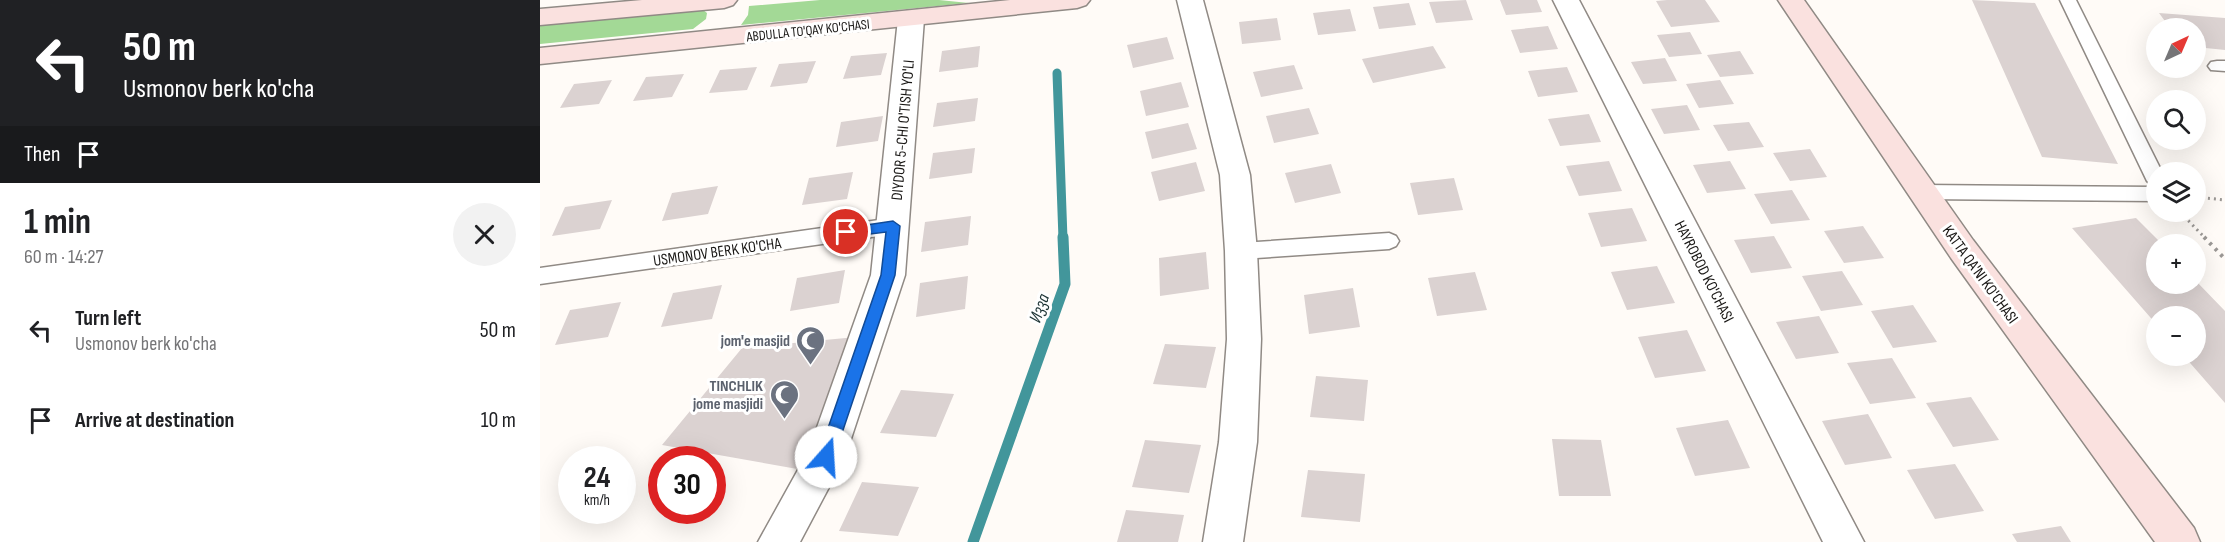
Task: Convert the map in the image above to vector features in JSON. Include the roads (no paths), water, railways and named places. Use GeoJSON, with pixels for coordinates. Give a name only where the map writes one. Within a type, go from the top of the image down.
{"type":"FeatureCollection","features":[{"type":"Feature","properties":{"kind":"street"},"geometry":{"type":"LineString","coordinates":[[540,17],[592,6],[724,0]]}},
{"type":"Feature","properties":{"kind":"street"},"geometry":{"type":"LineString","coordinates":[[711,40],[726,29],[736,17],[736,7],[730,0]]}},
{"type":"Feature","properties":{"kind":"street","name":"ABDULLA TO'QAY KO'CHASI"},"geometry":{"type":"LineString","coordinates":[[540,56],[711,40],[1077,0]]}},
{"type":"Feature","properties":{"kind":"street"},"geometry":{"type":"LineString","coordinates":[[1190,0],[1235,175],[1241,251],[1244,339],[1238,442],[1223,542]]}},
{"type":"Feature","properties":{"kind":"street","name":"HAYROBOD KO'CHASI"},"geometry":{"type":"LineString","coordinates":[[1566,0],[1844,542]]}},
{"type":"Feature","properties":{"kind":"street","name":"KATTA QA'NI KO'CHASI"},"geometry":{"type":"LineString","coordinates":[[1791,0],[1922,192],[2180,542]]}},
{"type":"Feature","properties":{"kind":"street","name":"DIYDOR 5-CHI O'TISH YO'LI"},"geometry":{"type":"LineString","coordinates":[[778,542],[826,457],[888,275],[911,19]]}},
{"type":"Feature","properties":{"kind":"lane"},"geometry":{"type":"LineString","coordinates":[[2068,0],[2148,162]]}},
{"type":"Feature","properties":{"kind":"lane"},"geometry":{"type":"LineString","coordinates":[[1922,192],[2146,194]]}},
{"type":"Feature","properties":{"kind":"lane","name":"USMONOV BERK KO'CHA"},"geometry":{"type":"LineString","coordinates":[[540,276],[893,226]]}},
{"type":"Feature","properties":{"kind":"lane"},"geometry":{"type":"LineString","coordinates":[[1241,251],[1389,242]]}},
{"type":"Feature","properties":{"kind":"waterway","name":"Изза"},"geometry":{"type":"LineString","coordinates":[[1057,73],[1063,239]]}},
{"type":"Feature","properties":{"kind":"waterway","name":"Изза"},"geometry":{"type":"LineString","coordinates":[[973,542],[1065,284],[1063,237]]}},
{"type":"Feature","properties":{"kind":"place","name":"jom'e masjid"},"geometry":{"type":"Point","coordinates":[811,366]}},
{"type":"Feature","properties":{"kind":"place","name":"TINCHLIK jome masjidi"},"geometry":{"type":"Point","coordinates":[784,420]}}]}
